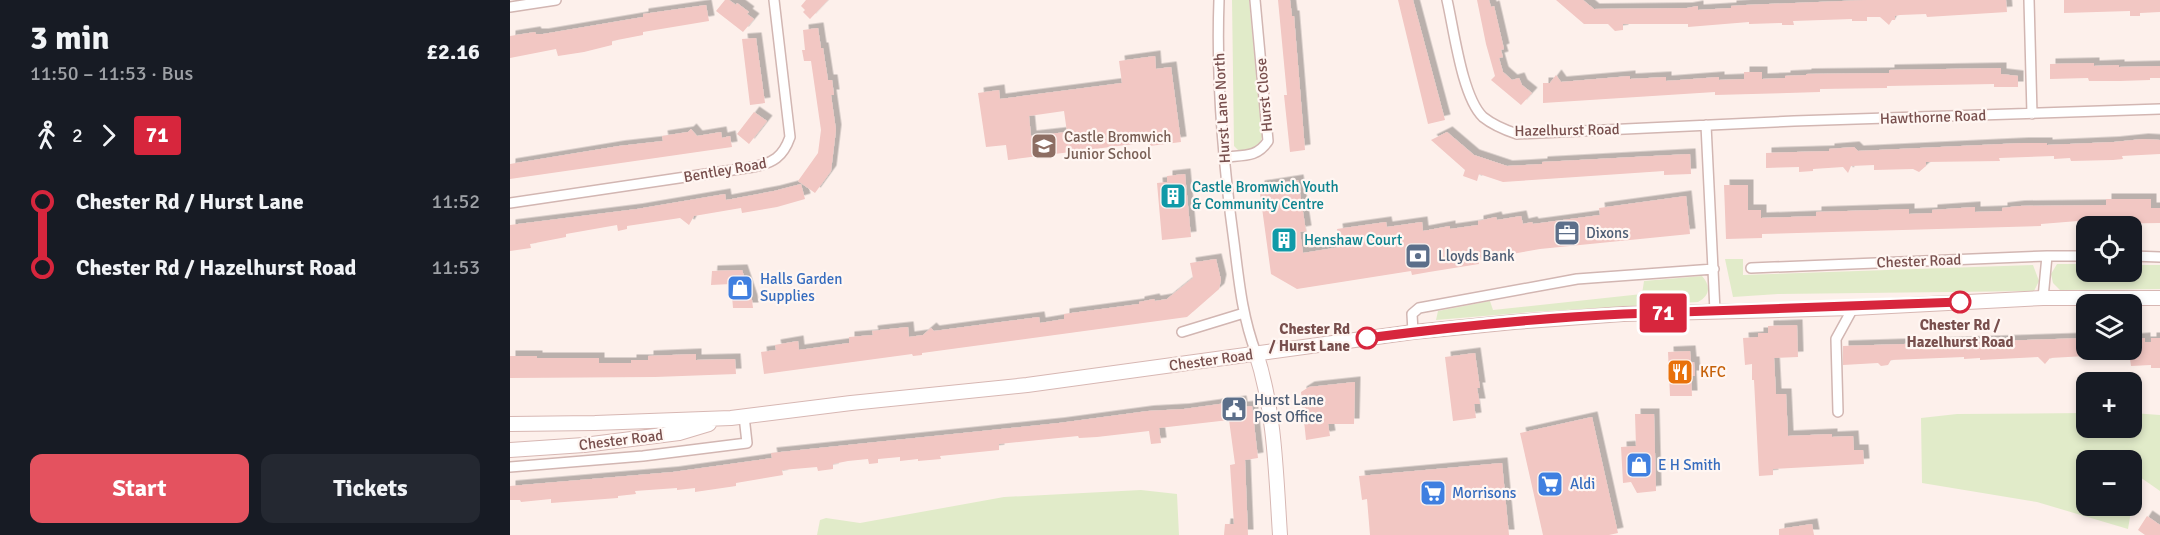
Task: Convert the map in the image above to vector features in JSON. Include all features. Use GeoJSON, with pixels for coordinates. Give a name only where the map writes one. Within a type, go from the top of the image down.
{"type":"FeatureCollection","features":[{"type":"Feature","properties":{"kind":"main road","name":"Chester Road"},"geometry":{"type":"LineString","coordinates":[[510,424],[738,417],[1027,385],[1413,332],[1534,320],[1715,310],[1853,308],[2043,298],[2160,298]]}},
{"type":"Feature","properties":{"kind":"main road","name":"Hurst Lane North"},"geometry":{"type":"LineString","coordinates":[[1256,353],[1263,375],[1271,427],[1280,535]]}},
{"type":"Feature","properties":{"kind":"main road","name":"Chester Road"},"geometry":{"type":"LineString","coordinates":[[510,450],[584,445],[679,433],[738,417]]}},
{"type":"Feature","properties":{"kind":"street"},"geometry":{"type":"LineString","coordinates":[[510,7],[556,0]]}},
{"type":"Feature","properties":{"kind":"street","name":"Bentley Road"},"geometry":{"type":"LineString","coordinates":[[510,203],[753,167],[778,159],[786,150],[790,137],[774,0]]}},
{"type":"Feature","properties":{"kind":"street","name":"Hurst Lane North"},"geometry":{"type":"LineString","coordinates":[[1219,0],[1220,90],[1225,181],[1246,326],[1256,353]]}},
{"type":"Feature","properties":{"kind":"street","name":"Hurst Close"},"geometry":{"type":"LineString","coordinates":[[1225,157],[1252,154],[1262,150],[1268,141],[1255,0]]}},
{"type":"Feature","properties":{"kind":"street","name":"Hazelhurst Road"},"geometry":{"type":"LineString","coordinates":[[1447,0],[1469,95],[1483,116],[1494,124],[1517,134],[1706,125]]}},
{"type":"Feature","properties":{"kind":"street"},"geometry":{"type":"LineString","coordinates":[[2029,0],[2032,114]]}},
{"type":"Feature","properties":{"kind":"street","name":"Hawthorne Road"},"geometry":{"type":"LineString","coordinates":[[1706,125],[2160,109]]}},
{"type":"Feature","properties":{"kind":"street"},"geometry":{"type":"LineString","coordinates":[[1706,125],[1715,310]]}},
{"type":"Feature","properties":{"kind":"street"},"geometry":{"type":"LineString","coordinates":[[2043,298],[2047,255]]}},
{"type":"Feature","properties":{"kind":"street","name":"Chester Road"},"geometry":{"type":"LineString","coordinates":[[1751,268],[2047,255],[2076,256]]}},
{"type":"Feature","properties":{"kind":"street"},"geometry":{"type":"LineString","coordinates":[[2142,256],[2160,257]]}},
{"type":"Feature","properties":{"kind":"street"},"geometry":{"type":"LineString","coordinates":[[1413,332],[1412,314],[1419,308],[1576,279],[1714,269]]}},
{"type":"Feature","properties":{"kind":"street"},"geometry":{"type":"LineString","coordinates":[[1838,412],[1836,339],[1853,308]]}},
{"type":"Feature","properties":{"kind":"street"},"geometry":{"type":"LineString","coordinates":[[1182,332],[1244,313]]}},
{"type":"Feature","properties":{"kind":"street"},"geometry":{"type":"LineString","coordinates":[[510,467],[633,457],[747,443],[738,417]]}},
{"type":"Feature","properties":{"kind":"green space"},"geometry":{"type":"Polygon","coordinates":[[[1232,0],[1249,0],[1262,137],[1257,148],[1240,152],[1234,146],[1232,0]]]}},
{"type":"Feature","properties":{"kind":"green space"},"geometry":{"type":"Polygon","coordinates":[[[1725,259],[1743,259],[1743,275],[2033,265],[2039,281],[2034,291],[1778,294],[1733,297],[1725,259]]]}},
{"type":"Feature","properties":{"kind":"green space"},"geometry":{"type":"Polygon","coordinates":[[[2057,264],[2076,264],[2076,282],[2142,282],[2142,265],[2160,265],[2160,289],[2060,290],[2053,283],[2051,274],[2057,264]]]}},
{"type":"Feature","properties":{"kind":"green space"},"geometry":{"type":"Polygon","coordinates":[[[1702,276],[1707,283],[1708,290],[1705,297],[1698,302],[1436,320],[1438,311],[1490,301],[1493,310],[1642,294],[1644,281],[1702,276]]]}},
{"type":"Feature","properties":{"kind":"green space"},"geometry":{"type":"Polygon","coordinates":[[[2076,413],[2076,438],[2142,438],[2142,414],[2160,415],[2160,491],[2142,478],[2142,450],[2076,450],[2076,514],[2037,502],[1922,483],[1921,418],[1957,414],[2076,413]]]}},
{"type":"Feature","properties":{"kind":"green space"},"geometry":{"type":"Polygon","coordinates":[[[1141,490],[1177,494],[1179,535],[817,535],[820,520],[826,518],[860,523],[1004,497],[1141,490]]]}},
{"type":"Feature","properties":{"kind":"green space"},"geometry":{"type":"Polygon","coordinates":[[[2084,516],[2130,516],[2128,529],[2084,516]]]}},
{"type":"Feature","properties":{"kind":"building"},"geometry":{"type":"Polygon","coordinates":[[[725,0],[736,5],[737,3],[754,19],[743,32],[716,11],[725,0]]]}},
{"type":"Feature","properties":{"kind":"building"},"geometry":{"type":"Polygon","coordinates":[[[806,0],[828,0],[810,19],[801,6],[806,0]]]}},
{"type":"Feature","properties":{"kind":"building"},"geometry":{"type":"Polygon","coordinates":[[[1278,0],[1290,0],[1292,16],[1294,16],[1305,150],[1290,152],[1284,95],[1287,95],[1278,0]]]}},
{"type":"Feature","properties":{"kind":"building"},"geometry":{"type":"Polygon","coordinates":[[[1398,0],[1413,0],[1445,120],[1428,124],[1398,0]]]}},
{"type":"Feature","properties":{"kind":"building"},"geometry":{"type":"Polygon","coordinates":[[[1477,0],[1489,0],[1491,7],[1494,6],[1504,49],[1501,50],[1503,57],[1499,58],[1503,72],[1512,80],[1519,78],[1522,85],[1532,93],[1521,105],[1491,80],[1495,76],[1477,0]]]}},
{"type":"Feature","properties":{"kind":"building"},"geometry":{"type":"Polygon","coordinates":[[[1556,0],[1583,0],[1594,9],[1698,6],[1698,10],[1746,5],[1866,0],[2006,0],[2007,12],[1927,17],[1926,14],[1900,15],[1895,16],[1895,20],[1892,20],[1889,25],[1880,17],[1867,17],[1867,21],[1852,21],[1852,19],[1793,21],[1794,25],[1749,24],[1749,22],[1688,27],[1688,24],[1623,24],[1623,30],[1615,31],[1608,24],[1584,24],[1556,0]]]}},
{"type":"Feature","properties":{"kind":"building"},"geometry":{"type":"Polygon","coordinates":[[[2064,0],[2160,0],[2160,12],[2140,13],[2140,16],[2130,16],[2130,11],[2064,13],[2064,0]]]}},
{"type":"Feature","properties":{"kind":"building"},"geometry":{"type":"Polygon","coordinates":[[[706,5],[709,21],[643,32],[643,35],[612,41],[612,45],[584,52],[558,56],[556,49],[510,58],[510,36],[535,32],[543,34],[643,17],[643,14],[706,5]]]}},
{"type":"Feature","properties":{"kind":"building"},"geometry":{"type":"Polygon","coordinates":[[[818,28],[828,80],[832,80],[834,95],[831,95],[836,130],[831,171],[815,193],[798,181],[818,153],[821,130],[811,61],[804,61],[802,50],[805,50],[803,30],[818,28]]]}},
{"type":"Feature","properties":{"kind":"building"},"geometry":{"type":"Polygon","coordinates":[[[756,38],[765,103],[750,105],[742,39],[756,38]]]}},
{"type":"Feature","properties":{"kind":"building"},"geometry":{"type":"Polygon","coordinates":[[[1155,56],[1156,69],[1171,67],[1181,142],[1150,146],[1150,142],[1008,160],[1006,145],[986,147],[978,93],[999,90],[1000,99],[1122,83],[1119,61],[1155,56]],[[1064,111],[1029,116],[1031,136],[1067,132],[1064,111]]]}},
{"type":"Feature","properties":{"kind":"building"},"geometry":{"type":"Polygon","coordinates":[[[2094,63],[2094,66],[2160,66],[2160,78],[2120,81],[2089,81],[2088,78],[2050,79],[2050,64],[2094,63]]]}},
{"type":"Feature","properties":{"kind":"building"},"geometry":{"type":"Polygon","coordinates":[[[2001,68],[2001,74],[2018,76],[2018,87],[1994,87],[1994,84],[1887,86],[1887,88],[1820,89],[1820,92],[1715,95],[1715,92],[1543,103],[1543,83],[1550,83],[1556,75],[1561,82],[1630,76],[1630,79],[1666,77],[1666,81],[1719,77],[1719,80],[1744,79],[1744,72],[1762,72],[1762,79],[1806,74],[1889,73],[1889,70],[2001,68]]]}},
{"type":"Feature","properties":{"kind":"building"},"geometry":{"type":"Polygon","coordinates":[[[754,112],[767,121],[749,144],[737,134],[754,112]]]}},
{"type":"Feature","properties":{"kind":"building"},"geometry":{"type":"Polygon","coordinates":[[[691,129],[697,136],[721,132],[722,138],[730,136],[732,147],[510,179],[510,164],[663,141],[662,136],[688,132],[691,129]]]}},
{"type":"Feature","properties":{"kind":"building"},"geometry":{"type":"Polygon","coordinates":[[[1447,132],[1474,155],[1507,166],[1690,154],[1691,174],[1664,175],[1664,171],[1503,182],[1479,174],[1477,181],[1463,176],[1465,170],[1431,140],[1447,132]]]}},
{"type":"Feature","properties":{"kind":"building"},"geometry":{"type":"Polygon","coordinates":[[[2160,140],[2160,154],[2122,156],[2123,159],[2113,160],[2071,161],[2070,158],[2054,159],[2054,156],[1999,158],[2000,161],[1926,162],[1926,166],[1919,172],[1913,169],[1874,170],[1874,165],[1851,166],[1848,173],[1843,167],[1799,172],[1799,167],[1766,168],[1766,153],[1829,151],[1829,149],[1854,147],[1858,151],[2023,143],[2047,143],[2047,145],[2160,140]]]}},
{"type":"Feature","properties":{"kind":"building","name":"Castle Bromwich Youth & Community Centre"},"geometry":{"type":"Polygon","coordinates":[[[1185,174],[1191,237],[1162,240],[1157,183],[1167,182],[1167,176],[1185,174]]]}},
{"type":"Feature","properties":{"kind":"building"},"geometry":{"type":"Polygon","coordinates":[[[1298,180],[1306,231],[1300,232],[1303,253],[1340,247],[1337,229],[1386,222],[1387,227],[1422,222],[1423,231],[1450,226],[1450,229],[1478,225],[1478,221],[1496,217],[1497,220],[1521,216],[1523,224],[1532,222],[1533,224],[1600,215],[1599,208],[1686,196],[1690,234],[1540,249],[1478,260],[1479,264],[1412,275],[1411,271],[1297,289],[1271,274],[1259,186],[1298,180]]]}},
{"type":"Feature","properties":{"kind":"building"},"geometry":{"type":"Polygon","coordinates":[[[801,184],[805,199],[777,207],[742,213],[741,208],[694,216],[689,225],[680,218],[627,226],[627,229],[618,231],[617,225],[566,234],[566,237],[530,244],[531,248],[510,251],[510,225],[637,209],[725,194],[726,200],[801,184]]]}},
{"type":"Feature","properties":{"kind":"building"},"geometry":{"type":"Polygon","coordinates":[[[1724,185],[1748,185],[1748,210],[1761,210],[1761,218],[1816,216],[1816,212],[1909,209],[1909,214],[1932,213],[1932,210],[1975,207],[1975,212],[2002,211],[2002,208],[2019,206],[2106,205],[2106,199],[2151,199],[2151,208],[2160,208],[2160,223],[2142,223],[2142,216],[2076,216],[2076,221],[2041,224],[2041,226],[1762,234],[1762,238],[1726,239],[1724,185]]]}},
{"type":"Feature","properties":{"kind":"building"},"geometry":{"type":"Polygon","coordinates":[[[1216,259],[1221,280],[1219,289],[1187,317],[922,353],[922,355],[913,356],[912,354],[764,374],[761,352],[776,350],[775,345],[798,341],[799,350],[849,343],[849,337],[873,335],[872,331],[880,330],[908,327],[909,337],[923,335],[931,328],[934,331],[1039,317],[1040,323],[1064,319],[1064,314],[1139,304],[1139,302],[1154,299],[1155,301],[1167,299],[1193,278],[1190,263],[1216,259]]]}},
{"type":"Feature","properties":{"kind":"building","name":"Halls Garden Supplies"},"geometry":{"type":"Polygon","coordinates":[[[742,270],[753,308],[733,308],[731,284],[711,285],[712,271],[742,270]]]}},
{"type":"Feature","properties":{"kind":"building"},"geometry":{"type":"Polygon","coordinates":[[[1797,325],[1798,357],[1774,358],[1776,394],[1786,394],[1788,436],[1832,434],[1832,437],[1853,436],[1854,450],[1863,450],[1864,464],[1773,469],[1773,475],[1759,476],[1754,380],[1752,380],[1752,364],[1745,365],[1743,338],[1758,337],[1758,333],[1768,333],[1768,326],[1797,325]]]}},
{"type":"Feature","properties":{"kind":"building"},"geometry":{"type":"Polygon","coordinates":[[[2076,338],[2076,357],[2050,358],[2045,364],[2038,357],[1980,360],[1980,358],[1964,359],[1964,357],[1891,360],[1888,365],[1881,366],[1878,363],[1843,365],[1843,346],[2076,338]]]}},
{"type":"Feature","properties":{"kind":"building"},"geometry":{"type":"Polygon","coordinates":[[[2142,338],[2145,338],[2145,342],[2151,342],[2151,338],[2160,338],[2160,368],[2151,368],[2151,365],[2131,366],[2130,360],[2142,360],[2142,338]]]}},
{"type":"Feature","properties":{"kind":"building","name":"KFC"},"geometry":{"type":"Polygon","coordinates":[[[1690,351],[1695,376],[1691,376],[1692,396],[1670,396],[1668,352],[1690,351]]]}},
{"type":"Feature","properties":{"kind":"building"},"geometry":{"type":"Polygon","coordinates":[[[1475,353],[1480,388],[1477,388],[1480,404],[1474,404],[1476,418],[1453,421],[1445,357],[1475,353]]]}},
{"type":"Feature","properties":{"kind":"building"},"geometry":{"type":"Polygon","coordinates":[[[696,354],[696,360],[735,359],[736,374],[510,378],[510,356],[599,358],[599,363],[631,363],[631,360],[648,360],[648,356],[696,354]]]}},
{"type":"Feature","properties":{"kind":"building"},"geometry":{"type":"Polygon","coordinates":[[[1355,382],[1354,424],[1328,424],[1330,436],[1306,440],[1301,392],[1309,387],[1355,382]]]}},
{"type":"Feature","properties":{"kind":"building"},"geometry":{"type":"Polygon","coordinates":[[[1241,401],[1242,407],[1252,406],[1258,458],[1245,460],[1248,535],[1224,535],[1225,524],[1234,524],[1230,465],[1235,464],[1229,420],[1159,428],[1161,443],[1151,444],[1149,431],[1097,437],[1079,438],[1078,436],[999,444],[999,450],[940,456],[941,459],[900,461],[900,457],[878,459],[878,463],[869,464],[868,459],[833,464],[833,469],[818,471],[817,467],[782,470],[783,475],[736,483],[736,486],[695,492],[695,488],[677,490],[677,488],[635,491],[636,494],[618,496],[618,498],[551,503],[551,499],[521,502],[510,500],[510,486],[673,472],[772,458],[771,453],[1059,423],[1241,401]]]}},
{"type":"Feature","properties":{"kind":"building","name":"E H Smith"},"geometry":{"type":"Polygon","coordinates":[[[1635,414],[1654,414],[1656,491],[1637,493],[1631,482],[1623,483],[1621,447],[1636,446],[1635,414]]]}},
{"type":"Feature","properties":{"kind":"building"},"geometry":{"type":"Polygon","coordinates":[[[1592,417],[1618,533],[1543,535],[1520,433],[1592,417]]]}},
{"type":"Feature","properties":{"kind":"building","name":"Morrisons"},"geometry":{"type":"Polygon","coordinates":[[[1502,463],[1509,535],[1370,535],[1367,499],[1362,500],[1359,476],[1502,463]]]}},
{"type":"Feature","properties":{"kind":"building"},"geometry":{"type":"Polygon","coordinates":[[[2147,516],[2160,525],[2160,535],[2145,535],[2138,530],[2147,516]]]}},
{"type":"Feature","properties":{"kind":"building"},"geometry":{"type":"Polygon","coordinates":[[[1812,524],[1814,535],[1779,535],[1779,529],[1812,524]]]}},
{"type":"Feature","properties":{"kind":"bus line","name":"71"},"geometry":{"type":"LineString","coordinates":[[1367,338],[1514,322],[1623,314],[1853,308],[1960,302]]}},
{"type":"Feature","properties":{"kind":"place","name":"Castle Bromwich Junior School"},"geometry":{"type":"Point","coordinates":[1044,146]}},
{"type":"Feature","properties":{"kind":"place","name":"Castle Bromwich Youth & Community Centre"},"geometry":{"type":"Point","coordinates":[1173,196]}},
{"type":"Feature","properties":{"kind":"place","name":"Dixons"},"geometry":{"type":"Point","coordinates":[1567,233]}},
{"type":"Feature","properties":{"kind":"place","name":"Henshaw Court"},"geometry":{"type":"Point","coordinates":[1284,240]}},
{"type":"Feature","properties":{"kind":"place","name":"Lloyds Bank"},"geometry":{"type":"Point","coordinates":[1418,256]}},
{"type":"Feature","properties":{"kind":"place","name":"Halls Garden Supplies"},"geometry":{"type":"Point","coordinates":[740,288]}},
{"type":"Feature","properties":{"kind":"place","name":"Chester Rd / Hazelhurst Road"},"geometry":{"type":"Point","coordinates":[1960,302]}},
{"type":"Feature","properties":{"kind":"place","name":"Chester Rd / Hurst Lane"},"geometry":{"type":"Point","coordinates":[1367,338]}},
{"type":"Feature","properties":{"kind":"place","name":"KFC"},"geometry":{"type":"Point","coordinates":[1680,372]}},
{"type":"Feature","properties":{"kind":"place","name":"Hurst Lane Post Office"},"geometry":{"type":"Point","coordinates":[1234,409]}},
{"type":"Feature","properties":{"kind":"place","name":"E H Smith"},"geometry":{"type":"Point","coordinates":[1639,465]}},
{"type":"Feature","properties":{"kind":"place","name":"Aldi"},"geometry":{"type":"Point","coordinates":[1550,484]}},
{"type":"Feature","properties":{"kind":"place","name":"Morrisons"},"geometry":{"type":"Point","coordinates":[1433,493]}}]}
